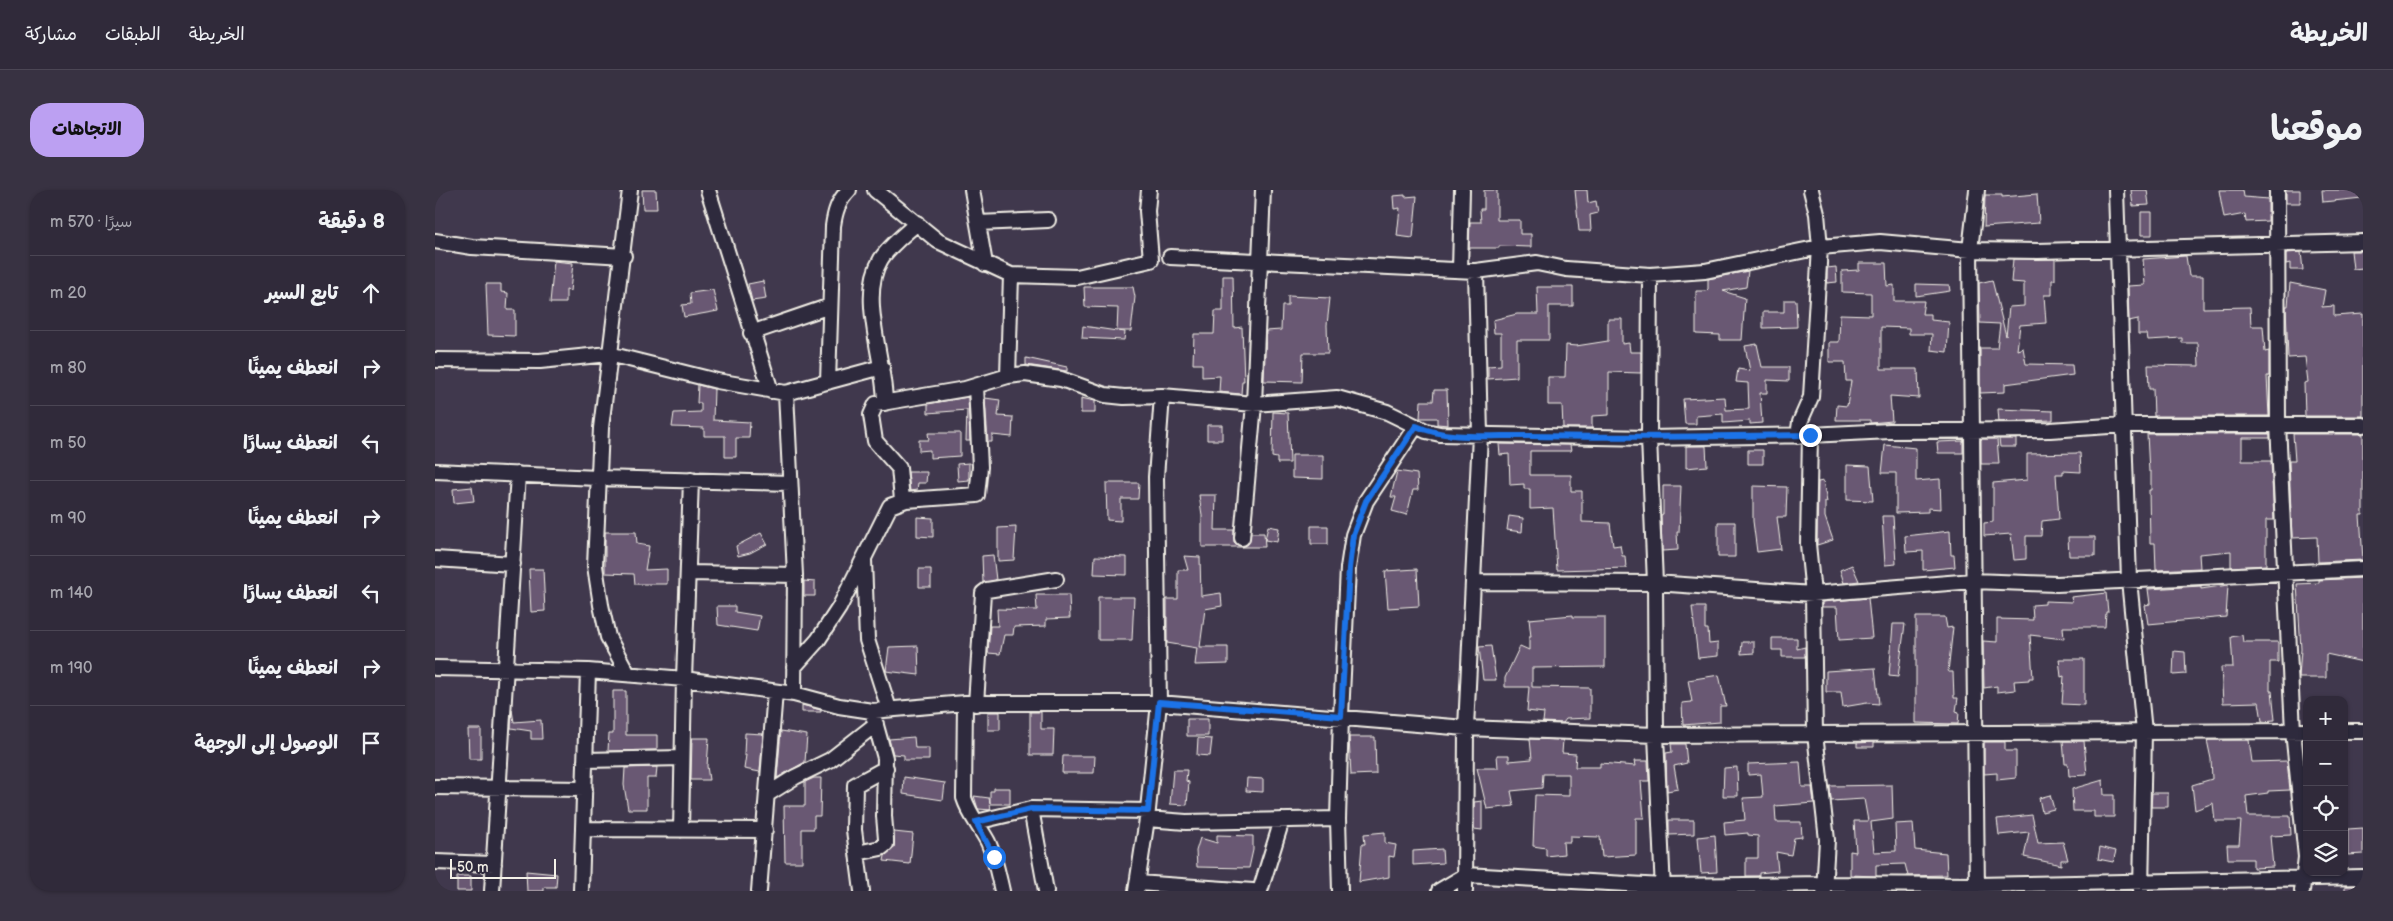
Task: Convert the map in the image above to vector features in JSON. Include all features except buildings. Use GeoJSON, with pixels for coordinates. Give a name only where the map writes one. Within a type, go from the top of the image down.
{"type":"FeatureCollection","features":[{"type":"Feature","properties":{"kind":"street"},"geometry":{"type":"LineString","coordinates":[[628,674],[609,636],[601,605],[595,566],[598,478],[609,354],[618,306],[631,190]]}},
{"type":"Feature","properties":{"kind":"street"},"geometry":{"type":"LineString","coordinates":[[708,190],[771,391]]}},
{"type":"Feature","properties":{"kind":"street"},"geometry":{"type":"LineString","coordinates":[[828,382],[835,210],[842,197],[849,190]]}},
{"type":"Feature","properties":{"kind":"street"},"geometry":{"type":"LineString","coordinates":[[972,190],[985,264]]}},
{"type":"Feature","properties":{"kind":"street"},"geometry":{"type":"LineString","coordinates":[[879,191],[939,242],[985,264],[1011,275],[1077,277],[1151,260],[1147,211],[1149,190]]}},
{"type":"Feature","properties":{"kind":"street"},"geometry":{"type":"LineString","coordinates":[[1243,538],[1254,404],[1263,190]]}},
{"type":"Feature","properties":{"kind":"street"},"geometry":{"type":"LineString","coordinates":[[1461,270],[1462,190]]}},
{"type":"Feature","properties":{"kind":"street"},"geometry":{"type":"LineString","coordinates":[[1811,190],[1817,214],[1820,247],[1811,397],[1800,422],[1804,435],[1808,544],[1813,594],[1815,734],[1827,840],[1823,887]]}},
{"type":"Feature","properties":{"kind":"street"},"geometry":{"type":"LineString","coordinates":[[1977,190],[1970,250],[1977,888]]}},
{"type":"Feature","properties":{"kind":"street"},"geometry":{"type":"LineString","coordinates":[[2116,190],[2129,580],[2144,732],[2141,887]]}},
{"type":"Feature","properties":{"kind":"street"},"geometry":{"type":"LineString","coordinates":[[2277,190],[2278,424],[2285,572],[2300,731],[2306,857],[2302,885]]}},
{"type":"Feature","properties":{"kind":"street"},"geometry":{"type":"LineString","coordinates":[[978,223],[1048,220]]}},
{"type":"Feature","properties":{"kind":"street"},"geometry":{"type":"LineString","coordinates":[[885,403],[882,367],[871,300],[874,275],[886,252],[917,223]]}},
{"type":"Feature","properties":{"kind":"street"},"geometry":{"type":"LineString","coordinates":[[435,241],[471,247],[623,256]]}},
{"type":"Feature","properties":{"kind":"street"},"geometry":{"type":"LineString","coordinates":[[1170,257],[1476,271],[1537,263],[1566,269],[1650,276],[1705,271],[1820,247],[1880,242],[1970,250],[2117,249],[2276,242],[2363,242]]}},
{"type":"Feature","properties":{"kind":"street"},"geometry":{"type":"LineString","coordinates":[[1465,891],[1467,728],[1480,435],[1476,271]]}},
{"type":"Feature","properties":{"kind":"street"},"geometry":{"type":"LineString","coordinates":[[1008,376],[1011,275]]}},
{"type":"Feature","properties":{"kind":"street"},"geometry":{"type":"LineString","coordinates":[[1650,276],[1649,438],[1655,583],[1656,735],[1663,888]]}},
{"type":"Feature","properties":{"kind":"street"},"geometry":{"type":"LineString","coordinates":[[751,332],[830,306]]}},
{"type":"Feature","properties":{"kind":"street"},"geometry":{"type":"LineString","coordinates":[[435,360],[540,361],[609,354],[717,381],[786,394],[882,367]]}},
{"type":"Feature","properties":{"kind":"street"},"geometry":{"type":"LineString","coordinates":[[902,500],[899,468],[875,441],[871,421],[872,409],[876,404],[976,386],[1008,376],[1025,374],[1061,379],[1105,395],[1162,396],[1254,404],[1337,398],[1387,412],[1416,426],[1440,434],[1649,438],[1804,435],[1890,431],[1972,432],[2050,430],[2124,425],[2363,425]]}},
{"type":"Feature","properties":{"kind":"street"},"geometry":{"type":"LineString","coordinates":[[794,666],[818,640],[834,616],[890,506],[902,500],[977,495],[980,458],[976,386]]}},
{"type":"Feature","properties":{"kind":"street"},"geometry":{"type":"LineString","coordinates":[[786,394],[795,576],[794,694]]}},
{"type":"Feature","properties":{"kind":"street"},"geometry":{"type":"LineString","coordinates":[[1162,396],[1156,477],[1159,702],[1148,815],[1137,887],[1253,891]]}},
{"type":"Feature","properties":{"kind":"street"},"geometry":{"type":"LineString","coordinates":[[1340,891],[1338,819],[1341,716],[1349,568],[1353,535],[1366,501],[1416,426]]}},
{"type":"Feature","properties":{"kind":"street"},"geometry":{"type":"LineString","coordinates":[[435,471],[790,483]]}},
{"type":"Feature","properties":{"kind":"street"},"geometry":{"type":"LineString","coordinates":[[493,891],[518,474]]}},
{"type":"Feature","properties":{"kind":"street"},"geometry":{"type":"LineString","coordinates":[[681,830],[691,480]]}},
{"type":"Feature","properties":{"kind":"street"},"geometry":{"type":"LineString","coordinates":[[864,557],[867,640],[889,709]]}},
{"type":"Feature","properties":{"kind":"street"},"geometry":{"type":"LineString","coordinates":[[435,559],[513,564]]}},
{"type":"Feature","properties":{"kind":"street"},"geometry":{"type":"LineString","coordinates":[[1473,582],[1655,583],[1813,594],[1973,581],[2031,585],[2218,578],[2285,572],[2363,569]]}},
{"type":"Feature","properties":{"kind":"street"},"geometry":{"type":"LineString","coordinates":[[688,573],[795,576]]}},
{"type":"Feature","properties":{"kind":"street"},"geometry":{"type":"LineString","coordinates":[[1001,891],[994,857],[976,822],[968,811],[964,798],[970,704],[983,593],[987,590],[1056,579]]}},
{"type":"Feature","properties":{"kind":"street"},"geometry":{"type":"LineString","coordinates":[[435,668],[588,671],[684,679],[794,694],[874,717]]}},
{"type":"Feature","properties":{"kind":"street"},"geometry":{"type":"LineString","coordinates":[[581,891],[588,671]]}},
{"type":"Feature","properties":{"kind":"street"},"geometry":{"type":"LineString","coordinates":[[759,891],[775,692]]}},
{"type":"Feature","properties":{"kind":"street"},"geometry":{"type":"LineString","coordinates":[[768,794],[795,777],[830,760],[874,717],[889,709],[970,704],[1159,702],[1467,728],[1656,735],[2300,731]]}},
{"type":"Feature","properties":{"kind":"street"},"geometry":{"type":"LineString","coordinates":[[857,853],[881,848],[885,844],[886,768],[874,717]]}},
{"type":"Feature","properties":{"kind":"street"},"geometry":{"type":"LineString","coordinates":[[2348,731],[2363,731]]}},
{"type":"Feature","properties":{"kind":"street"},"geometry":{"type":"LineString","coordinates":[[585,760],[682,758]]}},
{"type":"Feature","properties":{"kind":"street"},"geometry":{"type":"LineString","coordinates":[[862,891],[854,830],[855,785],[886,768]]}},
{"type":"Feature","properties":{"kind":"street"},"geometry":{"type":"LineString","coordinates":[[435,787],[499,786],[585,789]]}},
{"type":"Feature","properties":{"kind":"street"},"geometry":{"type":"LineString","coordinates":[[976,822],[1031,809],[1148,815],[1185,822],[1338,819]]}},
{"type":"Feature","properties":{"kind":"street"},"geometry":{"type":"LineString","coordinates":[[1031,809],[1046,891]]}},
{"type":"Feature","properties":{"kind":"street"},"geometry":{"type":"LineString","coordinates":[[1260,891],[1282,820]]}},
{"type":"Feature","properties":{"kind":"street"},"geometry":{"type":"LineString","coordinates":[[583,829],[765,830]]}},
{"type":"Feature","properties":{"kind":"street"},"geometry":{"type":"LineString","coordinates":[[435,862],[494,864]]}},
{"type":"Feature","properties":{"kind":"street"},"geometry":{"type":"LineString","coordinates":[[1439,891],[1466,875],[1663,888],[2302,885],[2363,877]]}},
{"type":"Feature","properties":{"kind":"route"},"geometry":{"type":"LineString","coordinates":[[994,857],[983,832],[976,822],[1031,809],[1068,808],[1148,811],[1159,702],[1275,713],[1341,716],[1349,568],[1353,535],[1366,501],[1416,426],[1440,434],[1480,435],[1649,438],[1810,435]]}}]}
